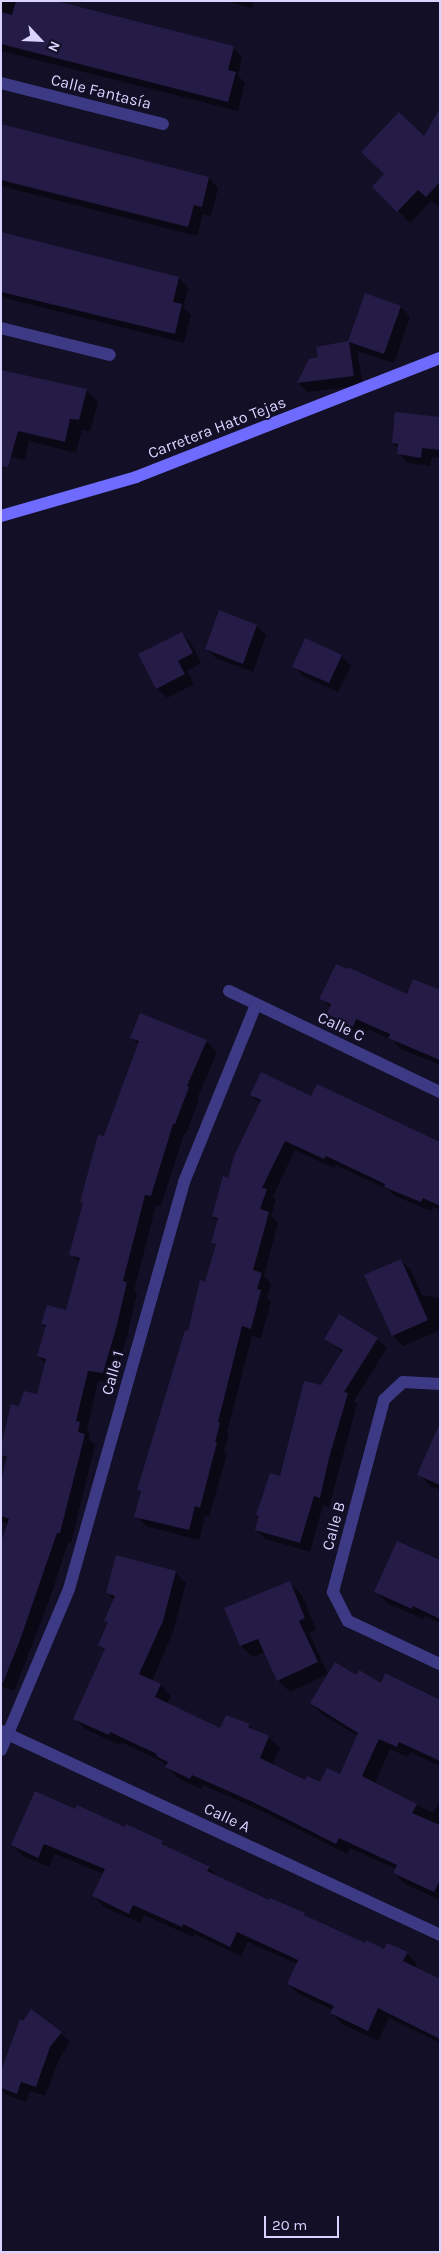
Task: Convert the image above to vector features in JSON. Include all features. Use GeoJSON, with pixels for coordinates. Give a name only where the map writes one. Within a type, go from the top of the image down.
{"type":"FeatureCollection","features":[{"type":"Feature","properties":{"kind":"street","name":"Calle Fantasía"},"geometry":{"type":"LineString","coordinates":[[1,83],[163,124]]}},
{"type":"Feature","properties":{"kind":"street"},"geometry":{"type":"LineString","coordinates":[[1,328],[110,355]]}},
{"type":"Feature","properties":{"kind":"street","name":"Carretera Hato Tejas"},"geometry":{"type":"LineString","coordinates":[[1,516],[136,477],[440,358]]}},
{"type":"Feature","properties":{"kind":"street","name":"Calle C"},"geometry":{"type":"LineString","coordinates":[[228,991],[440,1092]]}},
{"type":"Feature","properties":{"kind":"street","name":"Calle 1"},"geometry":{"type":"LineString","coordinates":[[1,1750],[5,1733],[69,1588],[184,1182],[256,1005]]}},
{"type":"Feature","properties":{"kind":"street","name":"Calle B"},"geometry":{"type":"LineString","coordinates":[[440,1384],[403,1382],[384,1400],[333,1592],[348,1621],[440,1664]]}},
{"type":"Feature","properties":{"kind":"street","name":"Calle A"},"geometry":{"type":"LineString","coordinates":[[5,1733],[440,1935]]}},
{"type":"Feature","properties":{"kind":"building"},"geometry":{"type":"Polygon","coordinates":[[[16,1],[56,1],[234,46],[228,70],[236,72],[228,102],[1,44],[1,12],[12,15],[16,1]]]}},
{"type":"Feature","properties":{"kind":"building"},"geometry":{"type":"Polygon","coordinates":[[[440,108],[440,182],[426,197],[418,190],[397,212],[372,187],[384,174],[361,152],[399,112],[424,136],[440,108]]]}},
{"type":"Feature","properties":{"kind":"building"},"geometry":{"type":"Polygon","coordinates":[[[1,124],[209,177],[202,207],[194,205],[188,227],[1,180],[1,124]]]}},
{"type":"Feature","properties":{"kind":"building"},"geometry":{"type":"Polygon","coordinates":[[[1,232],[179,277],[173,302],[182,304],[175,334],[1,292],[1,232]]]}},
{"type":"Feature","properties":{"kind":"building"},"geometry":{"type":"Polygon","coordinates":[[[365,293],[401,306],[384,354],[349,342],[354,376],[297,383],[309,359],[318,357],[316,347],[348,341],[365,293]]]}},
{"type":"Feature","properties":{"kind":"building"},"geometry":{"type":"Polygon","coordinates":[[[1,370],[87,389],[79,420],[70,419],[65,442],[18,431],[8,467],[1,466],[1,370]]]}},
{"type":"Feature","properties":{"kind":"building"},"geometry":{"type":"Polygon","coordinates":[[[395,412],[440,417],[440,450],[422,448],[421,458],[397,454],[398,444],[392,443],[395,412]]]}},
{"type":"Feature","properties":{"kind":"building"},"geometry":{"type":"Polygon","coordinates":[[[219,610],[257,625],[243,664],[205,649],[219,610]]]}},
{"type":"Feature","properties":{"kind":"building"},"geometry":{"type":"Polygon","coordinates":[[[182,632],[193,653],[178,661],[185,674],[156,689],[138,654],[182,632]]]}},
{"type":"Feature","properties":{"kind":"building"},"geometry":{"type":"Polygon","coordinates":[[[305,638],[342,655],[329,683],[292,667],[305,638]]]}},
{"type":"Feature","properties":{"kind":"building"},"geometry":{"type":"Polygon","coordinates":[[[336,964],[347,969],[348,967],[407,994],[413,979],[440,990],[440,1060],[388,1038],[390,1034],[356,1019],[353,1027],[327,1014],[331,1004],[319,999],[336,964]]]}},
{"type":"Feature","properties":{"kind":"building"},"geometry":{"type":"Polygon","coordinates":[[[140,1013],[207,1040],[187,1086],[189,1087],[175,1124],[173,1124],[151,1196],[145,1195],[123,1281],[127,1282],[117,1325],[103,1373],[88,1371],[76,1421],[80,1422],[78,1432],[85,1434],[60,1533],[57,1533],[3,1683],[1,1682],[1,1542],[9,1519],[1,1516],[1,1481],[7,1457],[1,1455],[1,1446],[11,1404],[19,1406],[24,1391],[37,1394],[46,1359],[37,1356],[46,1325],[41,1324],[47,1305],[66,1310],[80,1258],[69,1255],[83,1203],[80,1202],[98,1135],[104,1136],[139,1041],[130,1038],[140,1013]]]}},
{"type":"Feature","properties":{"kind":"building"},"geometry":{"type":"Polygon","coordinates":[[[261,1072],[311,1096],[317,1084],[440,1142],[440,1206],[423,1198],[421,1202],[384,1187],[385,1184],[326,1156],[324,1159],[285,1141],[262,1188],[267,1189],[260,1209],[269,1212],[253,1270],[262,1273],[257,1289],[261,1290],[251,1329],[242,1326],[218,1422],[220,1423],[215,1442],[217,1442],[200,1508],[195,1506],[189,1530],[134,1517],[141,1491],[137,1490],[185,1330],[188,1331],[200,1280],[205,1282],[216,1244],[211,1243],[218,1218],[212,1216],[223,1176],[228,1178],[234,1156],[261,1100],[250,1095],[261,1072]]]}},
{"type":"Feature","properties":{"kind":"building"},"geometry":{"type":"Polygon","coordinates":[[[401,1259],[428,1320],[392,1336],[364,1275],[401,1259]]]}},
{"type":"Feature","properties":{"kind":"building"},"geometry":{"type":"Polygon","coordinates":[[[339,1314],[378,1338],[344,1392],[348,1393],[329,1458],[320,1498],[314,1496],[300,1543],[255,1530],[259,1516],[256,1515],[270,1473],[280,1476],[304,1381],[321,1385],[343,1350],[324,1339],[339,1314]]]}},
{"type":"Feature","properties":{"kind":"building"},"geometry":{"type":"Polygon","coordinates":[[[440,1423],[440,1485],[417,1475],[440,1423]]]}},
{"type":"Feature","properties":{"kind":"building"},"geometry":{"type":"Polygon","coordinates":[[[397,1541],[440,1560],[440,1619],[413,1606],[412,1609],[374,1592],[397,1541]]]}},
{"type":"Feature","properties":{"kind":"building"},"geometry":{"type":"Polygon","coordinates":[[[116,1555],[176,1571],[163,1621],[139,1674],[161,1684],[155,1697],[220,1728],[226,1715],[250,1724],[248,1727],[269,1736],[260,1758],[305,1780],[307,1776],[320,1782],[327,1768],[340,1774],[358,1733],[310,1703],[335,1662],[356,1675],[359,1670],[381,1683],[385,1673],[440,1700],[440,1761],[399,1742],[397,1747],[379,1739],[362,1776],[417,1804],[412,1813],[440,1825],[440,1880],[434,1892],[393,1873],[397,1865],[339,1838],[336,1844],[253,1802],[192,1775],[190,1779],[165,1767],[168,1762],[156,1756],[157,1754],[110,1732],[109,1735],[73,1719],[105,1649],[98,1645],[108,1622],[104,1621],[115,1596],[106,1593],[116,1555]]]}},
{"type":"Feature","properties":{"kind":"building"},"geometry":{"type":"Polygon","coordinates":[[[290,1581],[305,1618],[299,1621],[318,1662],[277,1681],[258,1639],[240,1646],[224,1608],[290,1581]]]}},
{"type":"Feature","properties":{"kind":"building"},"geometry":{"type":"Polygon","coordinates":[[[35,1791],[75,1809],[77,1805],[125,1827],[126,1824],[163,1841],[162,1844],[210,1867],[207,1871],[269,1900],[270,1898],[305,1913],[304,1915],[365,1943],[366,1940],[384,1949],[387,1943],[408,1952],[403,1961],[440,1979],[440,2039],[378,2008],[368,2031],[330,2013],[334,2006],[287,1984],[298,1960],[237,1932],[230,1947],[183,1924],[182,1927],[133,1905],[129,1914],[92,1896],[105,1869],[44,1844],[38,1858],[11,1845],[35,1791]]]}},
{"type":"Feature","properties":{"kind":"building"},"geometry":{"type":"Polygon","coordinates":[[[31,2009],[62,2032],[50,2047],[36,2087],[21,2082],[17,2094],[1,2088],[1,2071],[20,2019],[23,2021],[31,2009]]]}}]}
